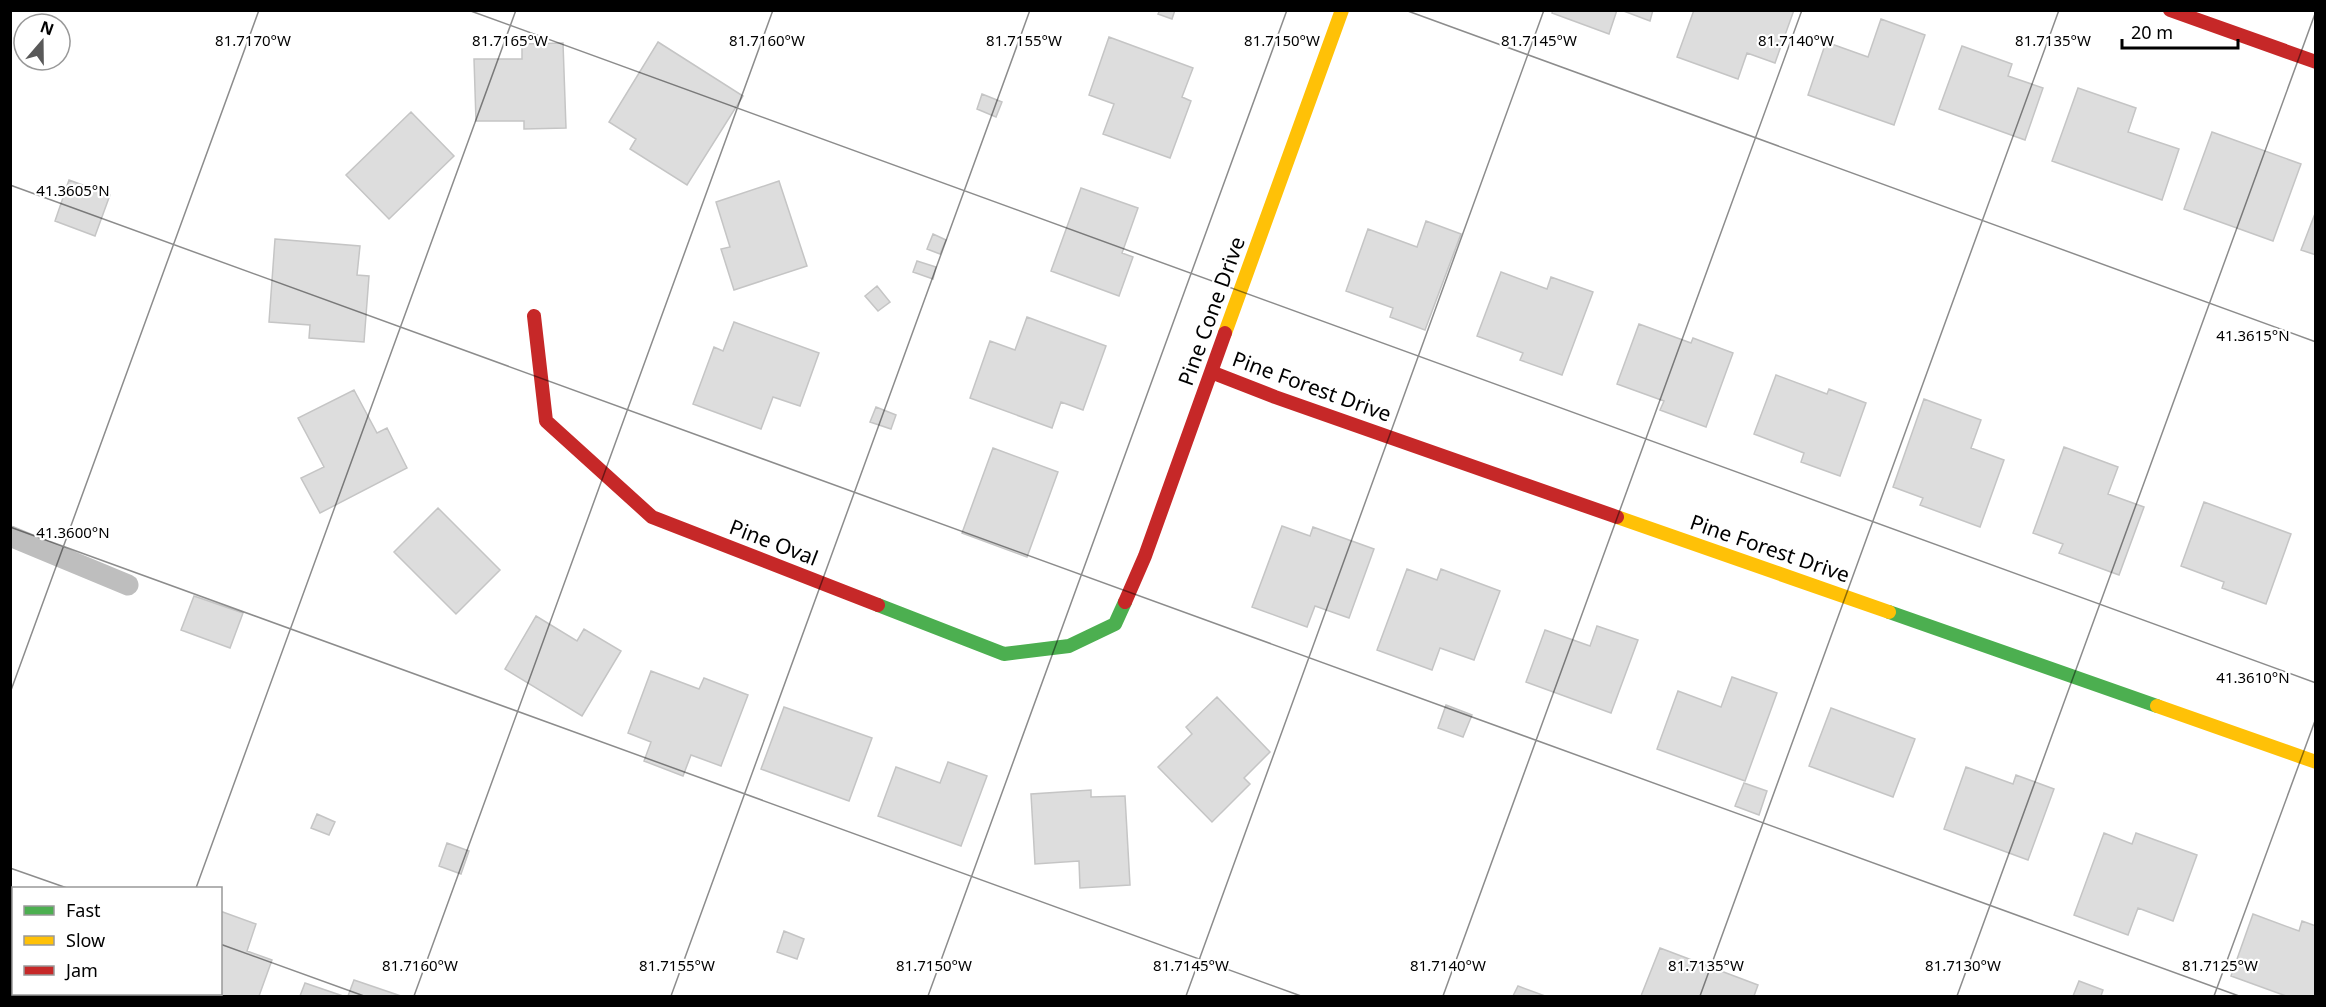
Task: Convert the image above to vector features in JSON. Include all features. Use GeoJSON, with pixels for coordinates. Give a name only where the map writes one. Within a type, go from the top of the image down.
{"type":"FeatureCollection","features":[{"type":"Feature","properties":{"kind":"street","name":"Pine Cone Drive"},"geometry":{"type":"LineString","coordinates":[[1115,624],[1146,556],[1342,10]]}},
{"type":"Feature","properties":{"kind":"street"},"geometry":{"type":"LineString","coordinates":[[2170,10],[2316,62]]}},
{"type":"Feature","properties":{"kind":"street","name":"Pine Oval"},"geometry":{"type":"LineString","coordinates":[[534,316],[546,421],[652,517],[1004,654],[1069,646],[1115,624]]}},
{"type":"Feature","properties":{"kind":"street","name":"Pine Forest Drive"},"geometry":{"type":"LineString","coordinates":[[1211,372],[1287,401],[2316,762]]}},
{"type":"Feature","properties":{"kind":"lane"},"geometry":{"type":"LineString","coordinates":[[10,536],[128,585]]}},
{"type":"Feature","properties":{"kind":"building"},"geometry":{"type":"Polygon","coordinates":[[[1160,10],[1175,10],[1172,19],[1158,14],[1160,10]]]}},
{"type":"Feature","properties":{"kind":"building"},"geometry":{"type":"Polygon","coordinates":[[[1553,10],[1617,10],[1609,34],[1552,13],[1553,10]]]}},
{"type":"Feature","properties":{"kind":"building"},"geometry":{"type":"Polygon","coordinates":[[[1621,10],[1653,10],[1650,21],[1621,10]]]}},
{"type":"Feature","properties":{"kind":"building"},"geometry":{"type":"Polygon","coordinates":[[[1694,10],[1794,10],[1775,63],[1747,53],[1738,79],[1677,57],[1694,10]]]}},
{"type":"Feature","properties":{"kind":"building"},"geometry":{"type":"Polygon","coordinates":[[[1881,19],[1925,35],[1894,125],[1808,95],[1826,42],[1868,57],[1881,19]]]}},
{"type":"Feature","properties":{"kind":"building"},"geometry":{"type":"Polygon","coordinates":[[[1109,37],[1193,68],[1182,97],[1191,101],[1170,158],[1103,134],[1114,104],[1089,95],[1109,37]]]}},
{"type":"Feature","properties":{"kind":"building"},"geometry":{"type":"Polygon","coordinates":[[[658,42],[743,96],[687,185],[630,149],[636,139],[609,122],[658,42]]]}},
{"type":"Feature","properties":{"kind":"building"},"geometry":{"type":"Polygon","coordinates":[[[563,43],[566,128],[524,129],[524,121],[476,121],[474,59],[522,59],[522,44],[563,43]]]}},
{"type":"Feature","properties":{"kind":"building"},"geometry":{"type":"Polygon","coordinates":[[[1962,46],[2012,64],[2008,76],[2043,88],[2025,140],[1939,109],[1962,46]]]}},
{"type":"Feature","properties":{"kind":"building"},"geometry":{"type":"Polygon","coordinates":[[[2078,88],[2136,108],[2128,132],[2179,149],[2162,200],[2052,161],[2078,88]]]}},
{"type":"Feature","properties":{"kind":"building"},"geometry":{"type":"Polygon","coordinates":[[[982,94],[1002,102],[996,117],[977,109],[982,94]]]}},
{"type":"Feature","properties":{"kind":"building"},"geometry":{"type":"Polygon","coordinates":[[[411,112],[454,156],[389,219],[346,175],[411,112]]]}},
{"type":"Feature","properties":{"kind":"building"},"geometry":{"type":"Polygon","coordinates":[[[2212,132],[2301,164],[2273,241],[2184,209],[2212,132]]]}},
{"type":"Feature","properties":{"kind":"building"},"geometry":{"type":"Polygon","coordinates":[[[69,180],[110,195],[95,236],[55,221],[69,180]]]}},
{"type":"Feature","properties":{"kind":"building"},"geometry":{"type":"Polygon","coordinates":[[[779,181],[807,266],[734,290],[721,249],[730,247],[716,202],[779,181]]]}},
{"type":"Feature","properties":{"kind":"building"},"geometry":{"type":"Polygon","coordinates":[[[1081,188],[1138,208],[1122,253],[1133,257],[1119,296],[1051,271],[1081,188]]]}},
{"type":"Feature","properties":{"kind":"building"},"geometry":{"type":"Polygon","coordinates":[[[2316,211],[2316,255],[2301,250],[2316,211]]]}},
{"type":"Feature","properties":{"kind":"building"},"geometry":{"type":"Polygon","coordinates":[[[1426,221],[1461,234],[1425,330],[1390,317],[1393,308],[1346,291],[1368,229],[1417,247],[1426,221]]]}},
{"type":"Feature","properties":{"kind":"building"},"geometry":{"type":"Polygon","coordinates":[[[933,234],[946,240],[940,254],[927,249],[933,234]]]}},
{"type":"Feature","properties":{"kind":"building"},"geometry":{"type":"Polygon","coordinates":[[[275,239],[360,246],[357,275],[369,276],[364,342],[309,338],[310,325],[269,322],[275,239]]]}},
{"type":"Feature","properties":{"kind":"building"},"geometry":{"type":"Polygon","coordinates":[[[917,261],[936,267],[933,279],[913,272],[917,261]]]}},
{"type":"Feature","properties":{"kind":"building"},"geometry":{"type":"Polygon","coordinates":[[[1501,272],[1547,289],[1551,277],[1593,292],[1562,375],[1520,360],[1523,353],[1477,336],[1501,272]]]}},
{"type":"Feature","properties":{"kind":"building"},"geometry":{"type":"Polygon","coordinates":[[[877,286],[890,302],[878,311],[865,296],[877,286]]]}},
{"type":"Feature","properties":{"kind":"building"},"geometry":{"type":"Polygon","coordinates":[[[1027,317],[1106,346],[1083,410],[1061,402],[1052,428],[970,398],[990,341],[1015,350],[1027,317]]]}},
{"type":"Feature","properties":{"kind":"building"},"geometry":{"type":"Polygon","coordinates":[[[734,322],[819,353],[800,406],[773,397],[761,429],[693,404],[714,347],[723,351],[734,322]]]}},
{"type":"Feature","properties":{"kind":"building"},"geometry":{"type":"Polygon","coordinates":[[[1639,324],[1691,343],[1693,338],[1733,353],[1706,427],[1660,410],[1664,401],[1617,384],[1639,324]]]}},
{"type":"Feature","properties":{"kind":"building"},"geometry":{"type":"Polygon","coordinates":[[[1776,375],[1827,394],[1829,389],[1866,403],[1840,476],[1801,462],[1804,453],[1754,434],[1776,375]]]}},
{"type":"Feature","properties":{"kind":"building"},"geometry":{"type":"Polygon","coordinates":[[[354,390],[377,433],[387,428],[407,468],[320,513],[301,478],[324,467],[298,418],[354,390]]]}},
{"type":"Feature","properties":{"kind":"building"},"geometry":{"type":"Polygon","coordinates":[[[1924,399],[1981,420],[1971,448],[2004,460],[1980,527],[1920,505],[1923,498],[1893,487],[1924,399]]]}},
{"type":"Feature","properties":{"kind":"building"},"geometry":{"type":"Polygon","coordinates":[[[876,407],[896,415],[891,429],[870,422],[876,407]]]}},
{"type":"Feature","properties":{"kind":"building"},"geometry":{"type":"Polygon","coordinates":[[[2064,447],[2118,467],[2108,494],[2144,507],[2119,575],[2059,553],[2063,544],[2033,533],[2064,447]]]}},
{"type":"Feature","properties":{"kind":"building"},"geometry":{"type":"Polygon","coordinates":[[[993,448],[1058,472],[1027,557],[962,533],[993,448]]]}},
{"type":"Feature","properties":{"kind":"building"},"geometry":{"type":"Polygon","coordinates":[[[2204,502],[2291,534],[2266,604],[2222,588],[2224,582],[2181,566],[2204,502]]]}},
{"type":"Feature","properties":{"kind":"building"},"geometry":{"type":"Polygon","coordinates":[[[438,508],[500,570],[456,614],[394,552],[438,508]]]}},
{"type":"Feature","properties":{"kind":"building"},"geometry":{"type":"Polygon","coordinates":[[[1282,526],[1310,536],[1313,527],[1374,549],[1349,618],[1315,606],[1307,627],[1252,607],[1282,526]]]}},
{"type":"Feature","properties":{"kind":"building"},"geometry":{"type":"Polygon","coordinates":[[[1407,569],[1437,580],[1441,569],[1500,591],[1474,660],[1440,648],[1432,670],[1377,650],[1407,569]]]}},
{"type":"Feature","properties":{"kind":"building"},"geometry":{"type":"Polygon","coordinates":[[[194,596],[243,613],[230,648],[181,630],[194,596]]]}},
{"type":"Feature","properties":{"kind":"building"},"geometry":{"type":"Polygon","coordinates":[[[536,616],[577,641],[584,629],[621,651],[582,716],[505,669],[536,616]]]}},
{"type":"Feature","properties":{"kind":"building"},"geometry":{"type":"Polygon","coordinates":[[[1597,626],[1638,640],[1611,713],[1526,682],[1545,630],[1590,646],[1597,626]]]}},
{"type":"Feature","properties":{"kind":"building"},"geometry":{"type":"Polygon","coordinates":[[[651,671],[699,689],[704,678],[748,695],[721,766],[691,755],[683,776],[644,761],[651,742],[628,733],[651,671]]]}},
{"type":"Feature","properties":{"kind":"building"},"geometry":{"type":"Polygon","coordinates":[[[1732,677],[1777,693],[1745,781],[1657,749],[1678,691],[1721,707],[1732,677]]]}},
{"type":"Feature","properties":{"kind":"building"},"geometry":{"type":"Polygon","coordinates":[[[1217,697],[1270,752],[1244,778],[1250,784],[1212,822],[1158,767],[1192,734],[1186,727],[1217,697]]]}},
{"type":"Feature","properties":{"kind":"building"},"geometry":{"type":"Polygon","coordinates":[[[1446,705],[1472,715],[1463,737],[1438,728],[1446,705]]]}},
{"type":"Feature","properties":{"kind":"building"},"geometry":{"type":"Polygon","coordinates":[[[784,707],[872,738],[849,801],[761,769],[784,707]]]}},
{"type":"Feature","properties":{"kind":"building"},"geometry":{"type":"Polygon","coordinates":[[[1831,708],[1915,739],[1893,797],[1809,766],[1831,708]]]}},
{"type":"Feature","properties":{"kind":"building"},"geometry":{"type":"Polygon","coordinates":[[[948,762],[987,776],[961,846],[878,816],[896,767],[940,783],[948,762]]]}},
{"type":"Feature","properties":{"kind":"building"},"geometry":{"type":"Polygon","coordinates":[[[1966,767],[2013,784],[2016,775],[2054,789],[2028,860],[1944,829],[1966,767]]]}},
{"type":"Feature","properties":{"kind":"building"},"geometry":{"type":"Polygon","coordinates":[[[1744,783],[1767,791],[1759,815],[1735,806],[1744,783]]]}},
{"type":"Feature","properties":{"kind":"building"},"geometry":{"type":"Polygon","coordinates":[[[1091,790],[1091,797],[1125,796],[1130,885],[1080,888],[1079,861],[1035,864],[1031,794],[1091,790]]]}},
{"type":"Feature","properties":{"kind":"building"},"geometry":{"type":"Polygon","coordinates":[[[317,814],[335,822],[329,835],[311,828],[317,814]]]}},
{"type":"Feature","properties":{"kind":"building"},"geometry":{"type":"Polygon","coordinates":[[[2104,833],[2132,844],[2136,833],[2197,855],[2173,921],[2138,908],[2128,935],[2074,915],[2104,833]]]}},
{"type":"Feature","properties":{"kind":"building"},"geometry":{"type":"Polygon","coordinates":[[[447,843],[469,851],[461,874],[439,866],[447,843]]]}},
{"type":"Feature","properties":{"kind":"building"},"geometry":{"type":"Polygon","coordinates":[[[222,912],[256,924],[247,951],[272,960],[259,996],[165,996],[222,995],[222,912]]]}},
{"type":"Feature","properties":{"kind":"building"},"geometry":{"type":"Polygon","coordinates":[[[2253,914],[2299,931],[2302,921],[2316,926],[2316,996],[2286,996],[2231,976],[2253,914]]]}},
{"type":"Feature","properties":{"kind":"building"},"geometry":{"type":"Polygon","coordinates":[[[784,931],[804,939],[797,959],[777,952],[784,931]]]}},
{"type":"Feature","properties":{"kind":"building"},"geometry":{"type":"Polygon","coordinates":[[[1660,948],[1758,985],[1754,996],[1641,996],[1660,948]]]}},
{"type":"Feature","properties":{"kind":"building"},"geometry":{"type":"Polygon","coordinates":[[[354,980],[401,996],[348,996],[354,980]]]}},
{"type":"Feature","properties":{"kind":"building"},"geometry":{"type":"Polygon","coordinates":[[[2079,981],[2103,990],[2101,996],[2073,996],[2079,981]]]}},
{"type":"Feature","properties":{"kind":"building"},"geometry":{"type":"Polygon","coordinates":[[[305,983],[343,996],[300,996],[305,983]]]}},
{"type":"Feature","properties":{"kind":"building"},"geometry":{"type":"Polygon","coordinates":[[[1518,986],[1545,996],[1513,996],[1518,986]]]}},
{"type":"Feature","properties":{"kind":"traffic: fast"},"geometry":{"type":"LineString","coordinates":[[878,605],[1004,654],[1069,646],[1115,624],[1125,602]]}},
{"type":"Feature","properties":{"kind":"traffic: fast"},"geometry":{"type":"LineString","coordinates":[[1889,612],[2157,706]]}},
{"type":"Feature","properties":{"kind":"traffic: slow"},"geometry":{"type":"LineString","coordinates":[[1225,333],[1342,10]]}},
{"type":"Feature","properties":{"kind":"traffic: slow"},"geometry":{"type":"LineString","coordinates":[[1617,517],[1889,612]]}},
{"type":"Feature","properties":{"kind":"traffic: slow"},"geometry":{"type":"LineString","coordinates":[[2157,706],[2316,762]]}},
{"type":"Feature","properties":{"kind":"traffic: jam"},"geometry":{"type":"LineString","coordinates":[[2170,10],[2316,62]]}},
{"type":"Feature","properties":{"kind":"traffic: jam"},"geometry":{"type":"LineString","coordinates":[[534,316],[546,421],[652,517],[878,605]]}},
{"type":"Feature","properties":{"kind":"traffic: jam"},"geometry":{"type":"LineString","coordinates":[[1125,602],[1145,556],[1225,333]]}},
{"type":"Feature","properties":{"kind":"traffic: jam"},"geometry":{"type":"LineString","coordinates":[[1211,372],[1275,397],[1617,517]]}}]}
